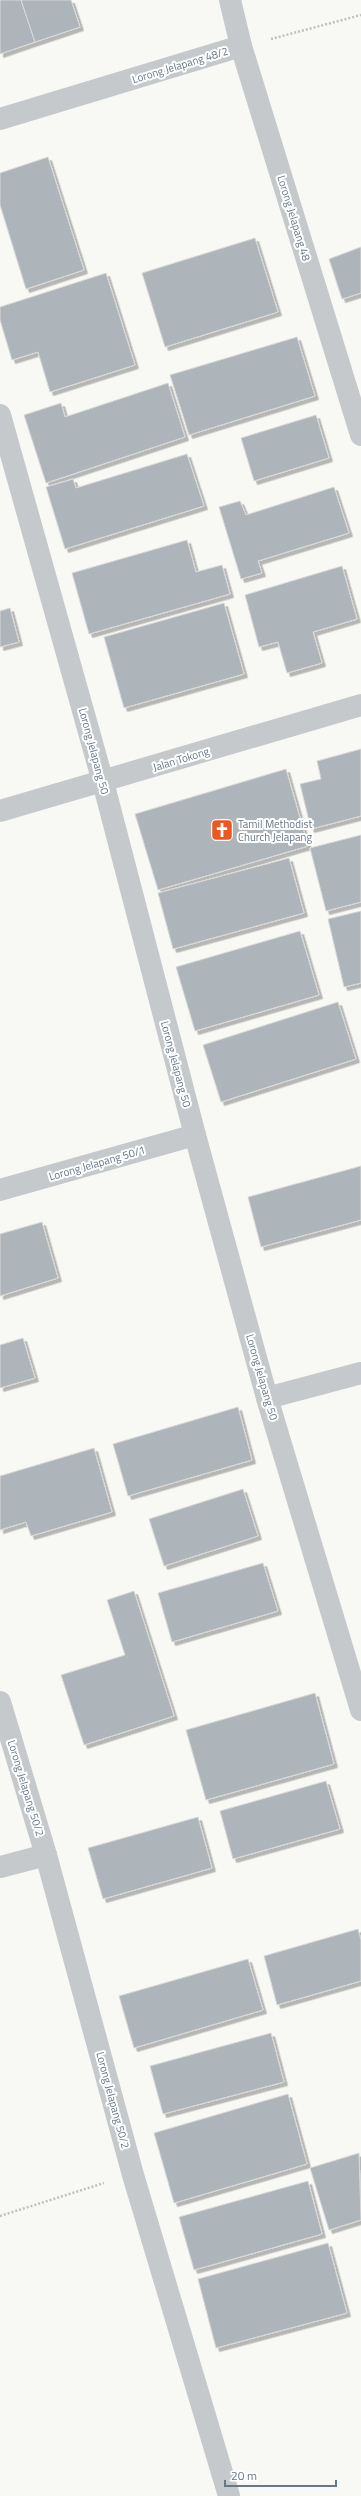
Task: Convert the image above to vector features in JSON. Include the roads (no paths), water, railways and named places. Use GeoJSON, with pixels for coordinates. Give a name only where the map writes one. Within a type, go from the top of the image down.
{"type":"FeatureCollection","features":[{"type":"Feature","properties":{"kind":"street","name":"Lorong Jelapang 48"},"geometry":{"type":"LineString","coordinates":[[230,0],[241,46],[361,436]]}},
{"type":"Feature","properties":{"kind":"street","name":"Lorong Jelapang 48/2"},"geometry":{"type":"LineString","coordinates":[[0,119],[241,46]]}},
{"type":"Feature","properties":{"kind":"street","name":"Lorong Jelapang 50"},"geometry":{"type":"LineString","coordinates":[[0,415],[103,782],[195,1136],[267,1398],[361,1710]]}},
{"type":"Feature","properties":{"kind":"street","name":"Jalan Tokong"},"geometry":{"type":"LineString","coordinates":[[0,811],[361,705]]}},
{"type":"Feature","properties":{"kind":"street","name":"Lorong Jelapang 50/1"},"geometry":{"type":"LineString","coordinates":[[0,1190],[195,1136]]}},
{"type":"Feature","properties":{"kind":"street"},"geometry":{"type":"LineString","coordinates":[[267,1398],[361,1373]]}},
{"type":"Feature","properties":{"kind":"street","name":"Lorong Jelapang 50/2"},"geometry":{"type":"LineString","coordinates":[[0,1702],[46,1855],[133,2174],[229,2496]]}},
{"type":"Feature","properties":{"kind":"street"},"geometry":{"type":"LineString","coordinates":[[0,1868],[46,1855]]}},
{"type":"Feature","properties":{"kind":"place","name":"Tamil Methodist Church Jelapang"},"geometry":{"type":"Point","coordinates":[222,830]}}]}
